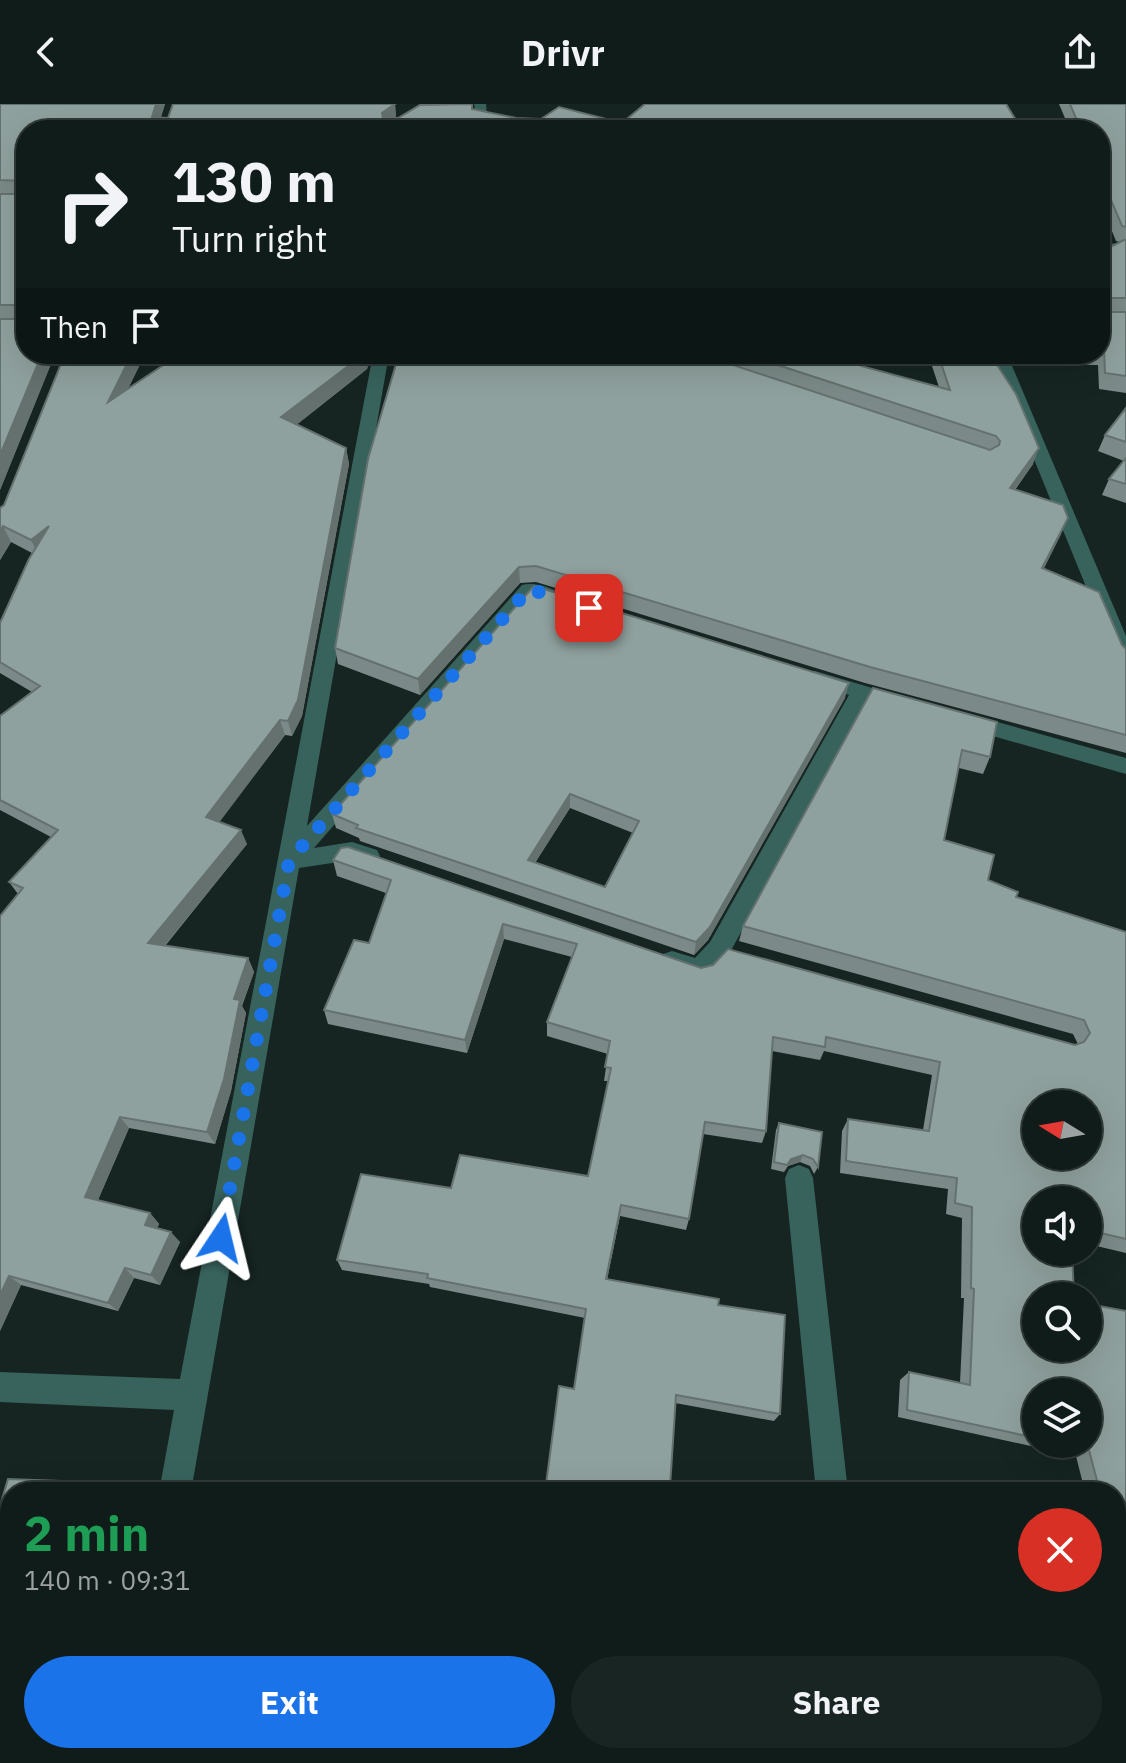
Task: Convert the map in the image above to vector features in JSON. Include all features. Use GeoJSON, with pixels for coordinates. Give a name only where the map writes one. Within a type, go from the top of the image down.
{"type":"FeatureCollection","features":[{"type":"Feature","properties":{"kind":"street"},"geometry":{"type":"LineString","coordinates":[[480,104],[481,117],[493,120]]}},
{"type":"Feature","properties":{"kind":"street"},"geometry":{"type":"LineString","coordinates":[[177,1482],[379,364]]}},
{"type":"Feature","properties":{"kind":"street"},"geometry":{"type":"LineString","coordinates":[[1003,364],[1126,660]]}},
{"type":"Feature","properties":{"kind":"street"},"geometry":{"type":"LineString","coordinates":[[289,861],[529,589],[574,603]]}},
{"type":"Feature","properties":{"kind":"street"},"geometry":{"type":"LineString","coordinates":[[801,674],[920,709]]}},
{"type":"Feature","properties":{"kind":"street"},"geometry":{"type":"LineString","coordinates":[[653,955],[699,970],[719,949],[861,692]]}},
{"type":"Feature","properties":{"kind":"street"},"geometry":{"type":"LineString","coordinates":[[949,717],[1126,766]]}},
{"type":"Feature","properties":{"kind":"street"},"geometry":{"type":"LineString","coordinates":[[289,861],[352,851],[397,866]]}},
{"type":"Feature","properties":{"kind":"street"},"geometry":{"type":"LineString","coordinates":[[719,949],[749,958]]}},
{"type":"Feature","properties":{"kind":"street"},"geometry":{"type":"LineString","coordinates":[[799,1178],[831,1482]]}},
{"type":"Feature","properties":{"kind":"street"},"geometry":{"type":"LineString","coordinates":[[0,1387],[192,1395]]}},
{"type":"Feature","properties":{"kind":"building"},"geometry":{"type":"Polygon","coordinates":[[[0,104],[156,104],[152,117],[168,118],[173,104],[395,104],[382,113],[383,118],[398,118],[420,105],[472,104],[472,109],[516,118],[541,119],[559,107],[610,120],[16,120],[16,181],[0,180],[0,104]]]}},
{"type":"Feature","properties":{"kind":"building"},"geometry":{"type":"Polygon","coordinates":[[[645,104],[1006,104],[1016,120],[626,120],[645,104]]]}},
{"type":"Feature","properties":{"kind":"building"},"geometry":{"type":"Polygon","coordinates":[[[1070,104],[1126,104],[1126,227],[1122,226],[1110,198],[1110,120],[1077,120],[1070,104]]]}},
{"type":"Feature","properties":{"kind":"building"},"geometry":{"type":"Polygon","coordinates":[[[0,194],[16,194],[16,305],[0,305],[0,194]]]}},
{"type":"Feature","properties":{"kind":"building"},"geometry":{"type":"Polygon","coordinates":[[[1126,240],[1126,298],[1110,298],[1110,247],[1126,240]]]}},
{"type":"Feature","properties":{"kind":"building"},"geometry":{"type":"Polygon","coordinates":[[[1110,312],[1126,312],[1126,376],[1105,373],[1105,364],[1110,364],[1110,312]]]}},
{"type":"Feature","properties":{"kind":"building"},"geometry":{"type":"Polygon","coordinates":[[[0,319],[16,319],[16,364],[38,364],[0,455],[0,319]]]}},
{"type":"Feature","properties":{"kind":"building"},"geometry":{"type":"Polygon","coordinates":[[[61,364],[127,364],[108,402],[165,364],[351,364],[281,417],[346,448],[298,700],[288,721],[280,720],[206,817],[241,830],[148,943],[248,958],[234,999],[240,1000],[224,1079],[207,1132],[120,1117],[85,1197],[150,1213],[145,1225],[171,1232],[151,1275],[125,1268],[108,1303],[9,1276],[0,1295],[0,916],[23,888],[9,882],[58,830],[0,800],[0,716],[40,686],[0,662],[0,623],[29,559],[49,526],[31,540],[3,526],[0,531],[0,508],[4,505],[61,364]]]}},
{"type":"Feature","properties":{"kind":"building"},"geometry":{"type":"Polygon","coordinates":[[[396,364],[730,364],[990,450],[999,445],[996,436],[775,364],[860,364],[950,390],[941,364],[996,364],[1016,394],[1039,448],[1010,488],[1063,505],[1068,518],[1042,568],[1099,592],[1126,649],[1126,735],[870,667],[536,566],[519,567],[418,679],[335,648],[368,459],[396,364]]]}},
{"type":"Feature","properties":{"kind":"building"},"geometry":{"type":"Polygon","coordinates":[[[1126,408],[1126,442],[1105,435],[1126,408]]]}},
{"type":"Feature","properties":{"kind":"building"},"geometry":{"type":"Polygon","coordinates":[[[1126,458],[1126,484],[1109,479],[1126,458]]]}},
{"type":"Feature","properties":{"kind":"building"},"geometry":{"type":"Polygon","coordinates":[[[534,586],[849,683],[710,927],[696,942],[356,828],[358,825],[332,814],[534,586]],[[570,794],[528,860],[605,887],[639,821],[570,794]]]}},
{"type":"Feature","properties":{"kind":"building"},"geometry":{"type":"Polygon","coordinates":[[[873,688],[997,722],[990,757],[962,750],[944,840],[994,855],[988,880],[1018,892],[1016,897],[1126,932],[1126,1239],[1102,1233],[1102,1186],[1022,1186],[1022,1266],[1073,1266],[1073,1282],[1022,1282],[1022,1362],[1102,1362],[1102,1307],[1126,1311],[1126,1482],[1097,1482],[1091,1458],[1102,1458],[1102,1378],[1022,1378],[1022,1435],[907,1410],[909,1372],[970,1385],[974,1289],[971,1288],[972,1207],[955,1203],[957,1178],[846,1161],[848,1119],[929,1131],[940,1062],[826,1037],[825,1047],[773,1037],[766,1131],[705,1122],[689,1219],[621,1205],[606,1279],[719,1299],[718,1305],[785,1315],[780,1414],[676,1395],[670,1482],[546,1482],[559,1386],[574,1389],[586,1309],[427,1278],[428,1274],[337,1260],[361,1174],[451,1188],[460,1155],[588,1176],[611,1068],[605,1067],[610,1041],[547,1022],[577,944],[503,924],[465,1040],[324,1010],[354,940],[369,943],[391,880],[333,860],[341,848],[348,847],[701,968],[713,965],[728,949],[1075,1045],[1084,1042],[1090,1033],[1084,1020],[743,926],[873,688]]]}},
{"type":"Feature","properties":{"kind":"building"},"geometry":{"type":"Polygon","coordinates":[[[779,1123],[822,1132],[818,1167],[813,1159],[803,1155],[791,1159],[787,1165],[774,1162],[779,1123]]]}},
{"type":"Feature","properties":{"kind":"building"},"geometry":{"type":"Polygon","coordinates":[[[8,1479],[87,1482],[7,1482],[8,1479]]]}},
{"type":"Feature","properties":{"kind":"route"},"geometry":{"type":"LineString","coordinates":[[221,1238],[289,861],[529,589],[589,608]]}}]}
